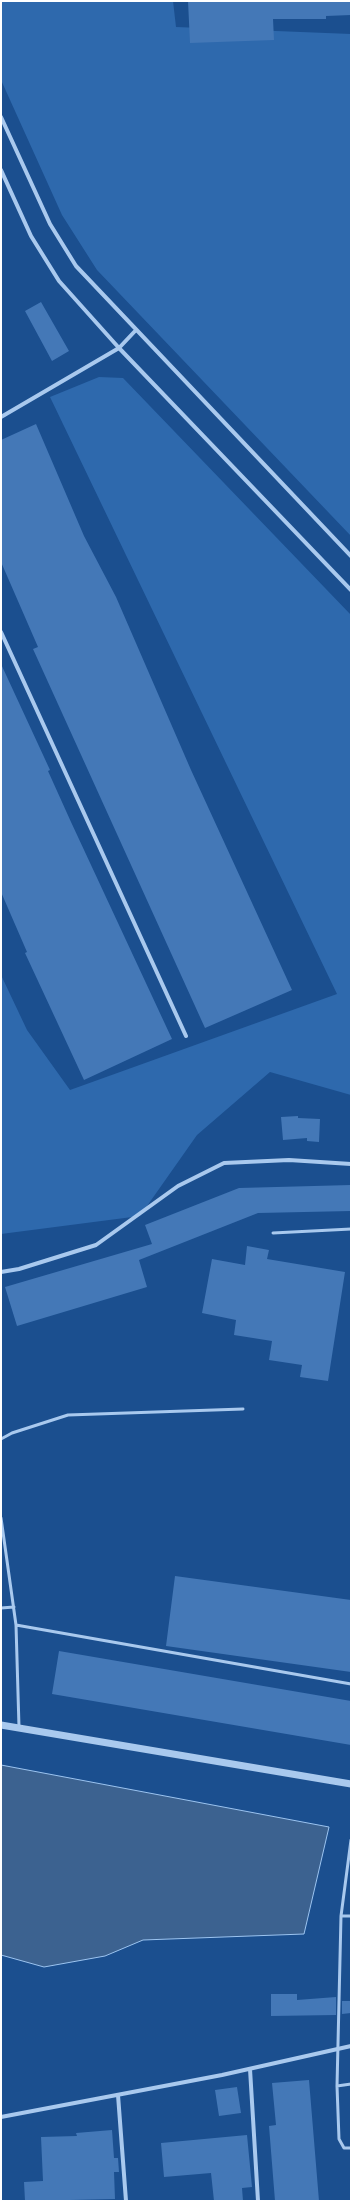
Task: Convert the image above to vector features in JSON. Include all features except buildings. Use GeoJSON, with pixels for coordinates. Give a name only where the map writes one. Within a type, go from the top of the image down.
{"type":"FeatureCollection","features":[{"type":"Feature","properties":{"kind":"street"},"geometry":{"type":"LineString","coordinates":[[1,117],[62,246],[80,270],[351,556]]}},
{"type":"Feature","properties":{"kind":"street"},"geometry":{"type":"LineString","coordinates":[[1,170],[42,256],[59,281],[119,348],[351,590]]}},
{"type":"Feature","properties":{"kind":"street"},"geometry":{"type":"LineString","coordinates":[[1,417],[119,348],[136,330]]}},
{"type":"Feature","properties":{"kind":"street"},"geometry":{"type":"LineString","coordinates":[[1,632],[186,1036]]}},
{"type":"Feature","properties":{"kind":"street"},"geometry":{"type":"LineString","coordinates":[[1,1272],[19,1269],[96,1245],[178,1186],[224,1163],[289,1160],[351,1164]]}},
{"type":"Feature","properties":{"kind":"street"},"geometry":{"type":"LineString","coordinates":[[1,1725],[351,1784]]}},
{"type":"Feature","properties":{"kind":"street"},"geometry":{"type":"LineString","coordinates":[[1,2117],[250,2069],[351,2046]]}},
{"type":"Feature","properties":{"kind":"street"},"geometry":{"type":"LineString","coordinates":[[250,2069],[258,2201]]}},
{"type":"Feature","properties":{"kind":"street"},"geometry":{"type":"LineString","coordinates":[[118,2094],[126,2201]]}},
{"type":"Feature","properties":{"kind":"lane"},"geometry":{"type":"LineString","coordinates":[[273,1233],[351,1229]]}},
{"type":"Feature","properties":{"kind":"lane"},"geometry":{"type":"LineString","coordinates":[[1,1439],[12,1433],[68,1415],[243,1409]]}},
{"type":"Feature","properties":{"kind":"lane"},"geometry":{"type":"LineString","coordinates":[[1,1518],[16,1625],[19,1728]]}},
{"type":"Feature","properties":{"kind":"lane"},"geometry":{"type":"LineString","coordinates":[[1,1608],[14,1607]]}},
{"type":"Feature","properties":{"kind":"lane"},"geometry":{"type":"LineString","coordinates":[[16,1625],[351,1684]]}},
{"type":"Feature","properties":{"kind":"lane"},"geometry":{"type":"LineString","coordinates":[[351,1840],[341,1916],[337,2086],[339,2139],[344,2148],[351,2148]]}},
{"type":"Feature","properties":{"kind":"lane"},"geometry":{"type":"LineString","coordinates":[[341,1916],[351,1916]]}},
{"type":"Feature","properties":{"kind":"lane"},"geometry":{"type":"LineString","coordinates":[[337,2086],[351,2084]]}},
{"type":"Feature","properties":{"kind":"shaded area"},"geometry":{"type":"Polygon","coordinates":[[[1,1],[173,1],[176,27],[351,34],[351,536],[97,270],[62,215],[1,80],[1,1]]]}},
{"type":"Feature","properties":{"kind":"shaded area"},"geometry":{"type":"Polygon","coordinates":[[[99,377],[123,378],[351,615],[351,1095],[270,1072],[197,1135],[140,1216],[1,1234],[1,975],[27,1030],[70,1090],[337,994],[50,397],[99,377]]]}},
{"type":"Feature","properties":{"kind":"shaded area"},"geometry":{"type":"Polygon","coordinates":[[[1,1765],[329,1827],[304,1934],[143,1940],[105,1956],[44,1967],[1,1955],[1,1765]]]}}]}
